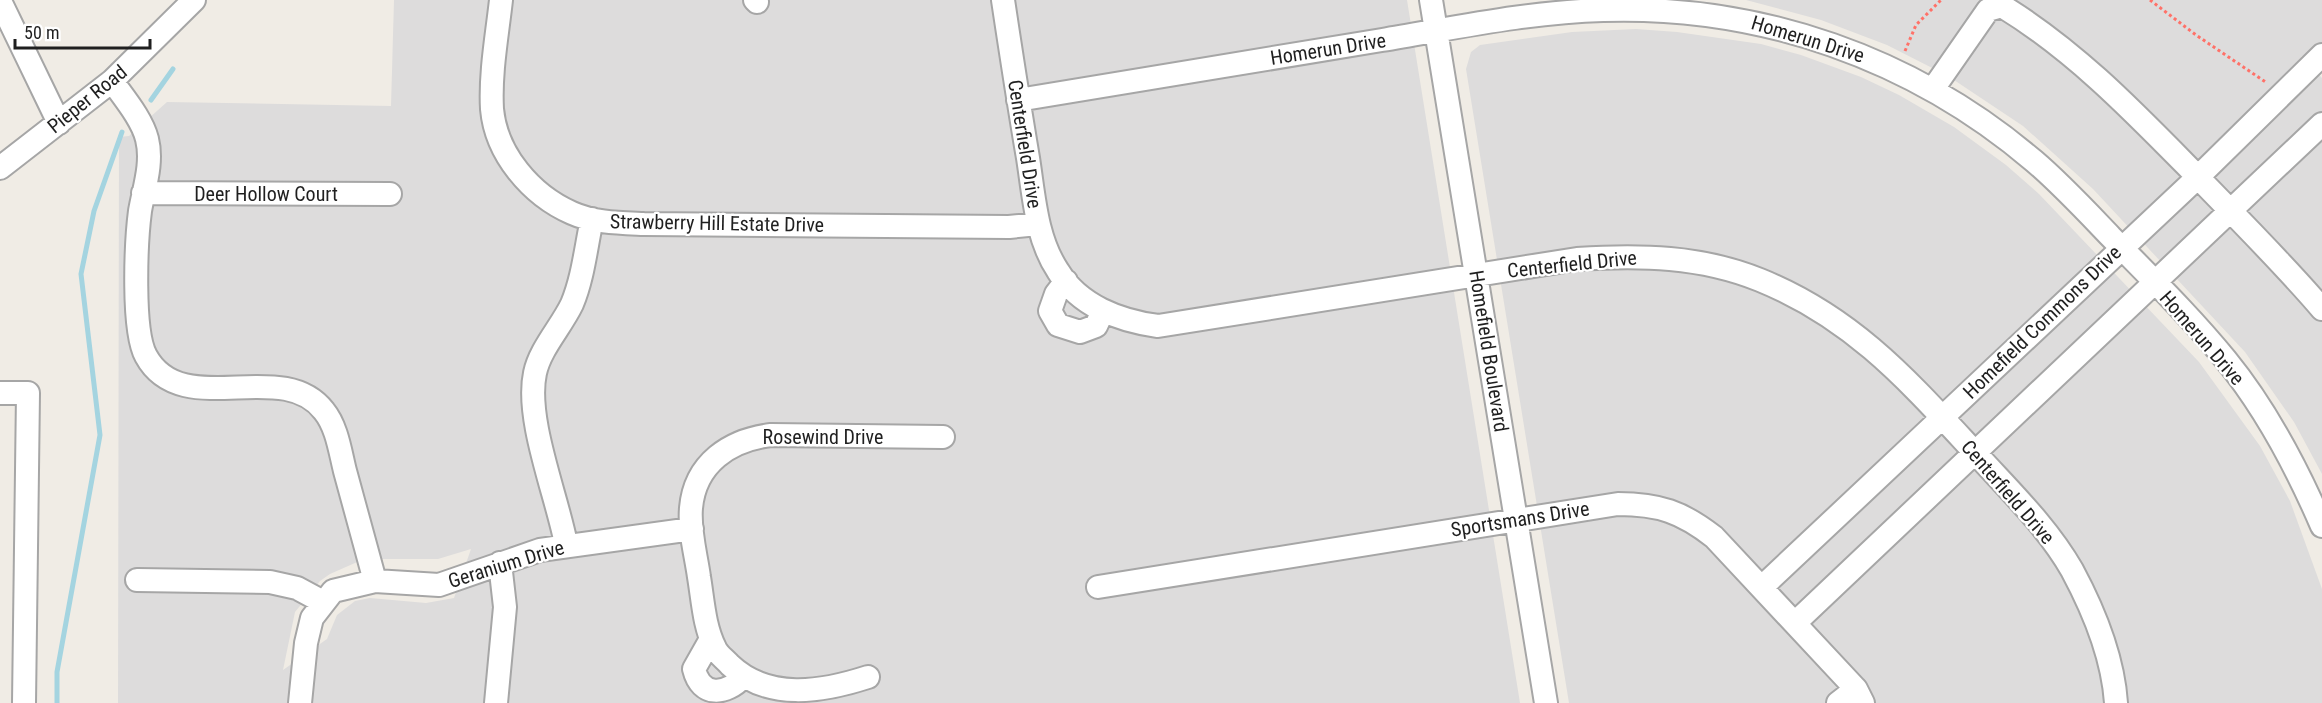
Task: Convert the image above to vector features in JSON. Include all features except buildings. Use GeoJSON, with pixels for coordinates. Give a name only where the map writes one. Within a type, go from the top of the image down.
{"type":"FeatureCollection","features":[{"type":"Feature","properties":{"kind":"street","name":"Pieper Road"},"geometry":{"type":"LineString","coordinates":[[0,168],[112,81],[194,0]]}},
{"type":"Feature","properties":{"kind":"street","name":"Strawberry Hill Estate Drive"},"geometry":{"type":"LineString","coordinates":[[501,0],[493,71],[492,109],[495,128],[514,168],[549,199],[572,213],[592,219],[644,224],[962,227],[1010,227],[1038,224]]}},
{"type":"Feature","properties":{"kind":"street","name":"Centerfield Drive"},"geometry":{"type":"LineString","coordinates":[[1003,0],[1038,224],[1047,251],[1066,281],[1085,300],[1103,311],[1134,323],[1158,326],[1577,260],[1654,256],[1726,268],[1796,296],[1841,322],[1876,349],[2020,502],[2071,569],[2088,602],[2106,656],[2116,703]]}},
{"type":"Feature","properties":{"kind":"street","name":"Homefield Boulevard"},"geometry":{"type":"LineString","coordinates":[[1431,0],[1546,703]]}},
{"type":"Feature","properties":{"kind":"street"},"geometry":{"type":"LineString","coordinates":[[0,1],[59,123]]}},
{"type":"Feature","properties":{"kind":"street"},"geometry":{"type":"LineString","coordinates":[[1933,89],[1988,10],[2002,6],[2075,58],[2127,105],[2230,210],[2322,309]]}},
{"type":"Feature","properties":{"kind":"street","name":"Homerun Drive"},"geometry":{"type":"LineString","coordinates":[[1018,100],[1437,31],[1551,14],[1600,10],[1700,12],[1752,21],[1816,37],[1872,58],[1933,89],[1984,121],[2035,162],[2121,247],[2226,360],[2257,403],[2299,475],[2322,526]]}},
{"type":"Feature","properties":{"kind":"street","name":"Homefield Commons Drive"},"geometry":{"type":"LineString","coordinates":[[1761,587],[2198,177],[2322,55]]}},
{"type":"Feature","properties":{"kind":"street"},"geometry":{"type":"LineString","coordinates":[[112,81],[132,110],[147,139],[149,163],[139,221],[137,318],[146,357],[158,370],[177,382],[197,387],[279,388],[297,391],[314,400],[333,425],[375,581]]}},
{"type":"Feature","properties":{"kind":"street"},"geometry":{"type":"LineString","coordinates":[[1796,623],[2322,124]]}},
{"type":"Feature","properties":{"kind":"street","name":"Deer Hollow Court"},"geometry":{"type":"LineString","coordinates":[[143,193],[390,194]]}},
{"type":"Feature","properties":{"kind":"street"},"geometry":{"type":"LineString","coordinates":[[566,544],[559,507],[534,418],[533,394],[535,372],[572,304],[579,283],[592,219]]}},
{"type":"Feature","properties":{"kind":"street"},"geometry":{"type":"LineString","coordinates":[[1066,281],[1056,294],[1050,311],[1058,325],[1080,333],[1096,326],[1103,311]]}},
{"type":"Feature","properties":{"kind":"street"},"geometry":{"type":"LineString","coordinates":[[0,393],[28,393],[24,703]]}},
{"type":"Feature","properties":{"kind":"street","name":"Rosewind Drive"},"geometry":{"type":"LineString","coordinates":[[715,646],[707,629],[692,529],[694,489],[714,459],[730,447],[749,438],[771,435],[943,437]]}},
{"type":"Feature","properties":{"kind":"street","name":"Sportsmans Drive"},"geometry":{"type":"LineString","coordinates":[[1098,587],[1516,519],[1618,504],[1642,504],[1668,509],[1691,519],[1714,537],[1796,623],[1859,696]]}},
{"type":"Feature","properties":{"kind":"street","name":"Geranium Drive"},"geometry":{"type":"LineString","coordinates":[[323,602],[333,591],[375,581],[439,585],[500,563],[566,544],[692,529]]}},
{"type":"Feature","properties":{"kind":"street"},"geometry":{"type":"LineString","coordinates":[[496,703],[505,607],[500,563]]}},
{"type":"Feature","properties":{"kind":"street"},"geometry":{"type":"LineString","coordinates":[[137,580],[270,582],[297,588],[323,602],[312,618],[306,643],[300,703]]}},
{"type":"Feature","properties":{"kind":"street"},"geometry":{"type":"LineString","coordinates":[[743,676],[732,688],[717,692],[705,686],[697,678],[694,669],[715,646],[743,676],[768,688],[807,690],[839,686],[868,677]]}},
{"type":"Feature","properties":{"kind":"street"},"geometry":{"type":"LineString","coordinates":[[1838,703],[1859,696]]}},
{"type":"Feature","properties":{"kind":"path"},"geometry":{"type":"LineString","coordinates":[[1905,51],[1916,25],[1941,0]]}},
{"type":"Feature","properties":{"kind":"path"},"geometry":{"type":"LineString","coordinates":[[2150,0],[2196,35],[2283,94]]}},
{"type":"Feature","properties":{"kind":"shaded area"},"geometry":{"type":"Polygon","coordinates":[[[394,0],[1407,0],[1520,703],[118,703],[119,137],[129,136],[167,102],[391,106],[394,0]],[[471,549],[438,559],[364,559],[320,581],[295,612],[283,670],[327,639],[337,615],[355,601],[370,598],[426,603],[454,598],[471,549]]]}},
{"type":"Feature","properties":{"kind":"shaded area"},"geometry":{"type":"Polygon","coordinates":[[[1746,0],[2322,0],[2322,65],[2301,56],[2322,78],[2322,474],[2294,422],[2245,352],[2093,189],[2023,126],[1948,76],[1887,45],[1821,20],[1746,0]]]}},
{"type":"Feature","properties":{"kind":"shaded area"},"geometry":{"type":"Polygon","coordinates":[[[1636,29],[1677,32],[1761,44],[1801,55],[1861,77],[1899,95],[1954,127],[2006,165],[2039,194],[2199,362],[2260,446],[2290,501],[2322,589],[2322,703],[1569,703],[1466,69],[1471,52],[1480,45],[1572,32],[1636,29]]]}},
{"type":"Feature","properties":{"kind":"waterway"},"geometry":{"type":"LineString","coordinates":[[151,100],[173,69]]}},
{"type":"Feature","properties":{"kind":"waterway"},"geometry":{"type":"LineString","coordinates":[[57,703],[57,672],[100,435],[81,274],[94,211],[122,132]]}}]}
